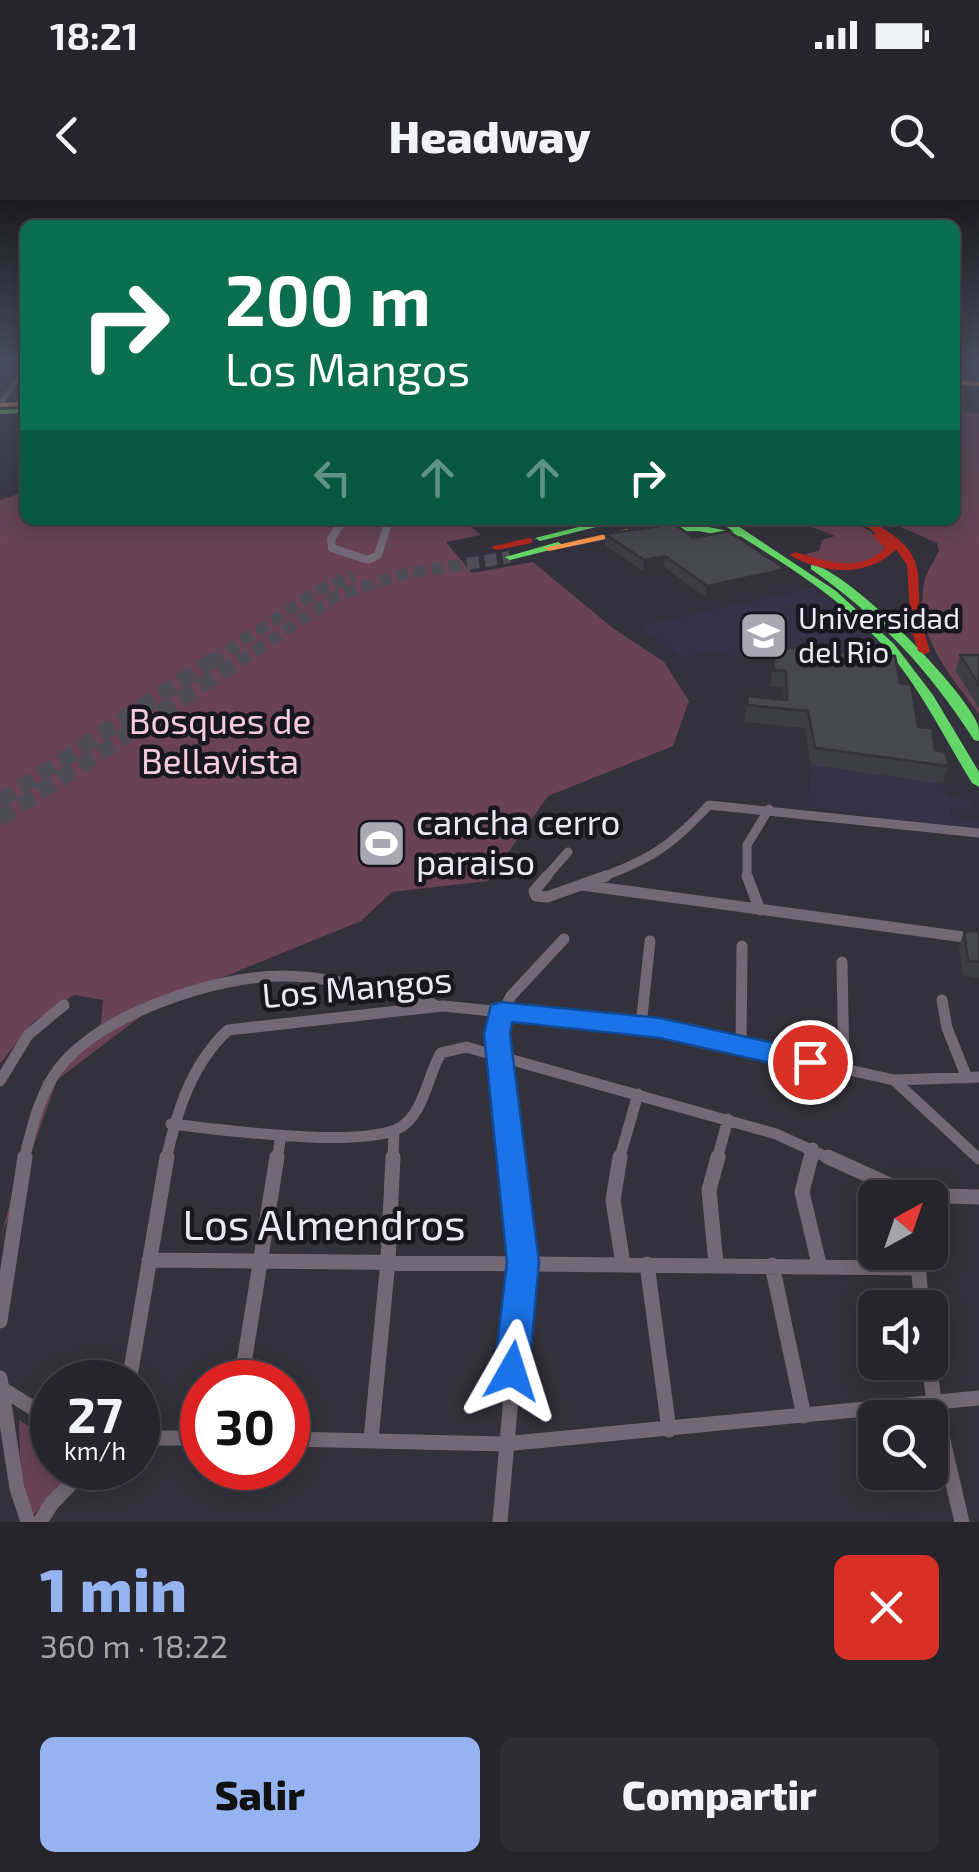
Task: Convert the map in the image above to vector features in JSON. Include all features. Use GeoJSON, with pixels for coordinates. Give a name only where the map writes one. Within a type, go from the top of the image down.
{"type":"FeatureCollection","features":[{"type":"Feature","properties":{"kind":"main road"},"geometry":{"type":"LineString","coordinates":[[524,548],[602,525]]}},
{"type":"Feature","properties":{"kind":"main road"},"geometry":{"type":"LineString","coordinates":[[524,548],[616,525]]}},
{"type":"Feature","properties":{"kind":"main road"},"geometry":{"type":"LineString","coordinates":[[524,548],[628,525]]}},
{"type":"Feature","properties":{"kind":"main road"},"geometry":{"type":"LineString","coordinates":[[730,525],[840,599],[890,646],[979,783]]}},
{"type":"Feature","properties":{"kind":"main road"},"geometry":{"type":"LineString","coordinates":[[746,525],[864,601],[932,665],[973,720],[979,737]]}},
{"type":"Feature","properties":{"kind":"main road"},"geometry":{"type":"LineString","coordinates":[[795,555],[844,566],[874,563],[888,555],[891,548],[887,541],[862,525]]}},
{"type":"Feature","properties":{"kind":"main road"},"geometry":{"type":"LineString","coordinates":[[872,525],[900,542],[915,563],[914,628],[932,665]]}},
{"type":"Feature","properties":{"kind":"main road"},"geometry":{"type":"LineString","coordinates":[[524,548],[676,528],[717,530],[755,542]]}},
{"type":"Feature","properties":{"kind":"street"},"geometry":{"type":"LineString","coordinates":[[340,525],[331,538],[332,548],[368,560],[378,555],[387,525]]}},
{"type":"Feature","properties":{"kind":"street"},"geometry":{"type":"LineString","coordinates":[[568,852],[534,891],[536,896],[548,897],[646,862],[675,842],[709,804],[979,833]]}},
{"type":"Feature","properties":{"kind":"street"},"geometry":{"type":"LineString","coordinates":[[760,910],[745,874],[744,850],[752,829],[769,809]]}},
{"type":"Feature","properties":{"kind":"street"},"geometry":{"type":"LineString","coordinates":[[576,884],[979,940]]}},
{"type":"Feature","properties":{"kind":"street"},"geometry":{"type":"LineString","coordinates":[[500,1522],[523,1262],[497,1022],[520,984],[564,938]]}},
{"type":"Feature","properties":{"kind":"street"},"geometry":{"type":"LineString","coordinates":[[641,1026],[650,941]]}},
{"type":"Feature","properties":{"kind":"street"},"geometry":{"type":"LineString","coordinates":[[741,1046],[742,946]]}},
{"type":"Feature","properties":{"kind":"street"},"geometry":{"type":"LineString","coordinates":[[842,962],[844,1070]]}},
{"type":"Feature","properties":{"kind":"street"},"geometry":{"type":"LineString","coordinates":[[0,1321],[28,1145],[42,1098],[51,1078],[92,1038],[118,1020],[150,1007],[260,976],[287,976],[443,1006]]}},
{"type":"Feature","properties":{"kind":"street"},"geometry":{"type":"LineString","coordinates":[[942,1000],[947,1028],[973,1078]]}},
{"type":"Feature","properties":{"kind":"street"},"geometry":{"type":"LineString","coordinates":[[0,1081],[28,1035],[64,1006]]}},
{"type":"Feature","properties":{"kind":"street","name":"Los Mangos"},"geometry":{"type":"LineString","coordinates":[[171,1124],[209,1042],[238,1028],[443,1006],[641,1026],[894,1080],[973,1078]]}},
{"type":"Feature","properties":{"kind":"street"},"geometry":{"type":"LineString","coordinates":[[133,1360],[171,1124],[281,1135],[394,1130],[411,1117],[441,1053],[466,1047],[728,1119],[813,1148],[879,1180]]}},
{"type":"Feature","properties":{"kind":"street"},"geometry":{"type":"LineString","coordinates":[[894,1080],[979,1158]]}},
{"type":"Feature","properties":{"kind":"street"},"geometry":{"type":"LineString","coordinates":[[623,1264],[613,1200],[615,1175],[638,1094]]}},
{"type":"Feature","properties":{"kind":"street"},"geometry":{"type":"LineString","coordinates":[[716,1264],[709,1190],[728,1119]]}},
{"type":"Feature","properties":{"kind":"street"},"geometry":{"type":"LineString","coordinates":[[371,1440],[388,1260],[394,1130]]}},
{"type":"Feature","properties":{"kind":"street"},"geometry":{"type":"LineString","coordinates":[[244,1360],[281,1135]]}},
{"type":"Feature","properties":{"kind":"street"},"geometry":{"type":"LineString","coordinates":[[813,1148],[802,1192],[820,1264]]}},
{"type":"Feature","properties":{"kind":"street"},"geometry":{"type":"LineString","coordinates":[[948,1197],[979,1198]]}},
{"type":"Feature","properties":{"kind":"street","name":"Los Almendros"},"geometry":{"type":"LineString","coordinates":[[149,1260],[858,1262]]}},
{"type":"Feature","properties":{"kind":"street"},"geometry":{"type":"LineString","coordinates":[[647,1264],[669,1430]]}},
{"type":"Feature","properties":{"kind":"street"},"geometry":{"type":"LineString","coordinates":[[772,1265],[804,1416]]}},
{"type":"Feature","properties":{"kind":"street"},"geometry":{"type":"LineString","coordinates":[[2,1384],[30,1404]]}},
{"type":"Feature","properties":{"kind":"street"},"geometry":{"type":"LineString","coordinates":[[2,1384],[11,1457],[28,1522]]}},
{"type":"Feature","properties":{"kind":"street"},"geometry":{"type":"LineString","coordinates":[[948,1401],[979,1398]]}},
{"type":"Feature","properties":{"kind":"street"},"geometry":{"type":"LineString","coordinates":[[310,1439],[504,1444],[858,1410]]}},
{"type":"Feature","properties":{"kind":"street"},"geometry":{"type":"LineString","coordinates":[[948,1462],[962,1522]]}},
{"type":"Feature","properties":{"kind":"street"},"geometry":{"type":"LineString","coordinates":[[40,1522],[65,1490]]}},
{"type":"Feature","properties":{"kind":"shaded area","name":"Universidad del Rio"},"geometry":{"type":"Polygon","coordinates":[[[811,588],[851,615],[882,646],[895,673],[711,653],[680,657],[640,626],[811,588]]]}},
{"type":"Feature","properties":{"kind":"shaded area"},"geometry":{"type":"Polygon","coordinates":[[[811,765],[943,784],[948,795],[969,801],[973,810],[951,808],[950,816],[979,821],[979,830],[808,807],[811,765]]]}},
{"type":"Feature","properties":{"kind":"green space"},"geometry":{"type":"Polygon","coordinates":[[[960,423],[979,423],[979,714],[928,635],[922,599],[927,572],[939,551],[937,543],[896,525],[960,525],[960,423]]]}},
{"type":"Feature","properties":{"kind":"green space","name":"Bosques de Bellavista"},"geometry":{"type":"Polygon","coordinates":[[[20,494],[20,525],[468,525],[481,535],[446,542],[472,573],[533,562],[614,629],[664,662],[689,701],[673,746],[548,796],[488,881],[392,892],[361,921],[157,1004],[57,1080],[0,1240],[43,1081],[101,1023],[103,1000],[74,995],[32,1023],[0,1064],[0,500],[20,494]]]}},
{"type":"Feature","properties":{"kind":"green space"},"geometry":{"type":"Polygon","coordinates":[[[806,525],[858,525],[885,547],[870,560],[848,564],[805,554],[819,551],[822,540],[835,536],[806,525]]]}},
{"type":"Feature","properties":{"kind":"green space"},"geometry":{"type":"Polygon","coordinates":[[[19,1420],[30,1427],[30,1490],[57,1490],[33,1516],[26,1492],[19,1420]]]}},
{"type":"Feature","properties":{"kind":"building"},"geometry":{"type":"Polygon","coordinates":[[[667,525],[675,525],[694,538],[728,531],[786,569],[707,586],[665,556],[644,560],[605,534],[667,525]]]}},
{"type":"Feature","properties":{"kind":"building"},"geometry":{"type":"Polygon","coordinates":[[[776,647],[895,656],[900,683],[911,684],[918,727],[932,728],[935,750],[946,752],[948,766],[815,748],[808,711],[747,705],[748,696],[787,700],[786,671],[773,670],[776,647]]]}},
{"type":"Feature","properties":{"kind":"building"},"geometry":{"type":"Polygon","coordinates":[[[960,655],[979,655],[979,685],[960,655]]]}},
{"type":"Feature","properties":{"kind":"building"},"geometry":{"type":"Polygon","coordinates":[[[964,931],[979,931],[979,962],[968,961],[964,931]]]}},
{"type":"Feature","properties":{"kind":"tunnel"},"geometry":{"type":"LineString","coordinates":[[239,661],[339,595],[404,574],[510,557]]}},
{"type":"Feature","properties":{"kind":"tunnel"},"geometry":{"type":"LineString","coordinates":[[212,661],[321,589],[354,576]]}},
{"type":"Feature","properties":{"kind":"tunnel"},"geometry":{"type":"LineString","coordinates":[[0,801],[216,658]]}},
{"type":"Feature","properties":{"kind":"tunnel"},"geometry":{"type":"LineString","coordinates":[[0,819],[243,658]]}},
{"type":"Feature","properties":{"kind":"traffic: fast"},"geometry":{"type":"LineString","coordinates":[[540,538],[597,525]]}},
{"type":"Feature","properties":{"kind":"traffic: fast"},"geometry":{"type":"LineString","coordinates":[[730,525],[810,577],[872,627],[915,678],[979,783]]}},
{"type":"Feature","properties":{"kind":"traffic: fast"},"geometry":{"type":"LineString","coordinates":[[658,529],[698,528],[736,535]]}},
{"type":"Feature","properties":{"kind":"traffic: fast"},"geometry":{"type":"LineString","coordinates":[[510,557],[558,545]]}},
{"type":"Feature","properties":{"kind":"traffic: fast"},"geometry":{"type":"LineString","coordinates":[[815,567],[907,643],[945,687],[979,737]]}},
{"type":"Feature","properties":{"kind":"traffic: slow"},"geometry":{"type":"LineString","coordinates":[[549,548],[627,532]]}},
{"type":"Feature","properties":{"kind":"traffic: jam"},"geometry":{"type":"LineString","coordinates":[[871,525],[905,552],[912,565],[914,609],[924,651]]}},
{"type":"Feature","properties":{"kind":"traffic: jam"},"geometry":{"type":"LineString","coordinates":[[795,555],[833,566],[859,567],[882,558],[891,548],[878,535]]}},
{"type":"Feature","properties":{"kind":"traffic: jam"},"geometry":{"type":"LineString","coordinates":[[496,547],[528,541]]}},
{"type":"Feature","properties":{"kind":"place","name":"Universidad del Rio"},"geometry":{"type":"Point","coordinates":[763,636]}},
{"type":"Feature","properties":{"kind":"place","name":"cancha cerro paraiso"},"geometry":{"type":"Point","coordinates":[381,843]}},
{"type":"Feature","properties":{"kind":"route"},"geometry":{"type":"LineString","coordinates":[[512,1371],[523,1262],[497,1034],[501,1012],[660,1028],[810,1062]]}}]}
